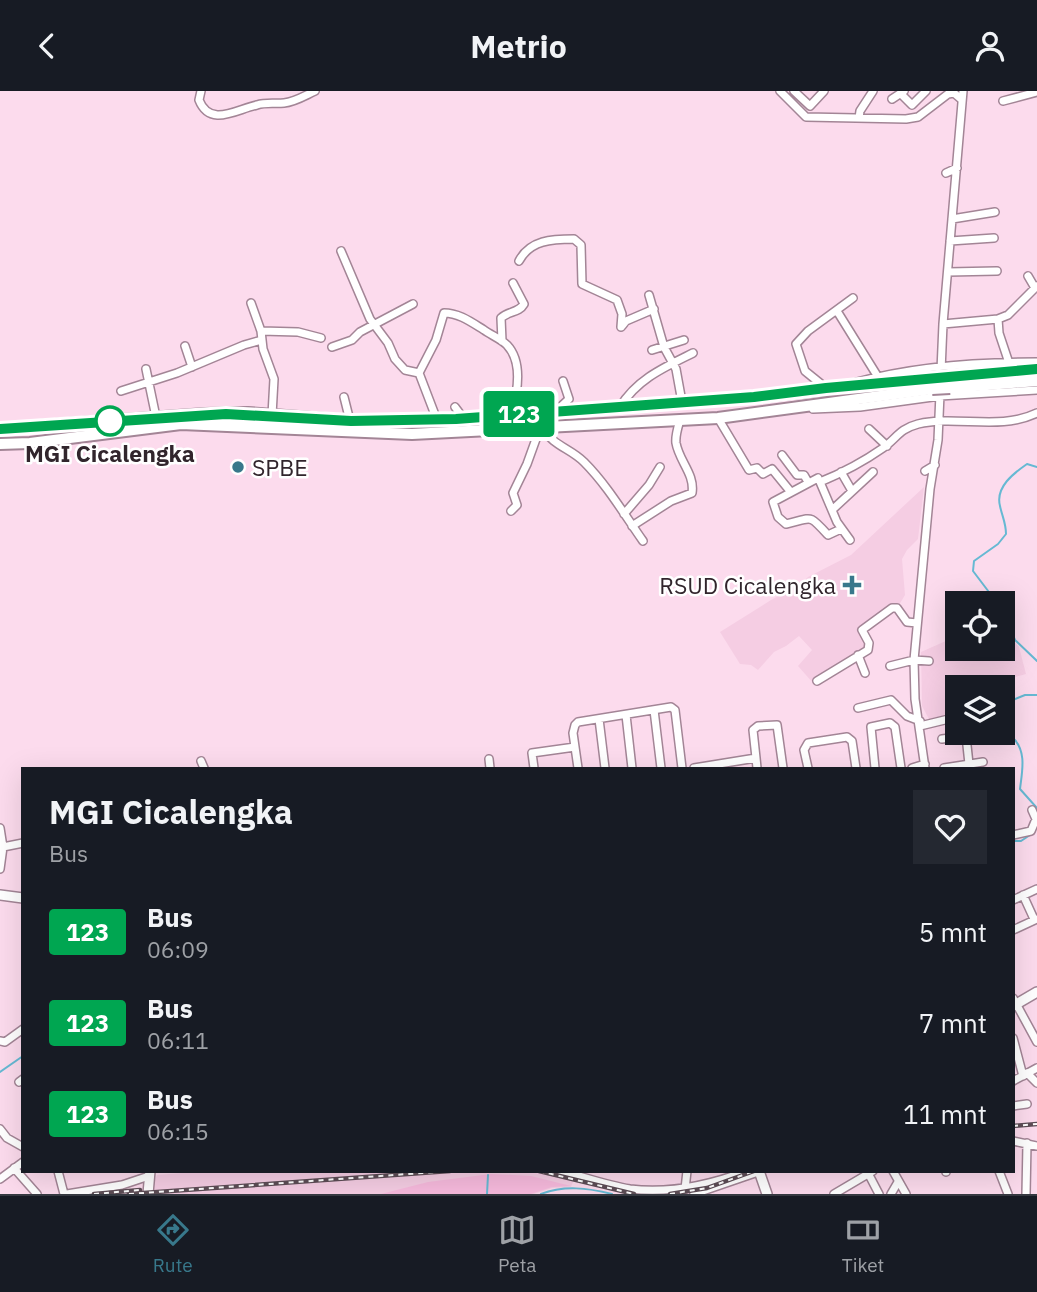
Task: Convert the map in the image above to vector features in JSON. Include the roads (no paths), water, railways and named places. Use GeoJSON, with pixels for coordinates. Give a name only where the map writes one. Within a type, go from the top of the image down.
{"type":"FeatureCollection","features":[{"type":"Feature","properties":{"kind":"highway"},"geometry":{"type":"LineString","coordinates":[[0,444],[30,443],[181,424],[412,434],[718,418],[935,388],[947,377],[1037,369]]}},
{"type":"Feature","properties":{"kind":"highway"},"geometry":{"type":"LineString","coordinates":[[947,377],[1037,381]]}},
{"type":"Feature","properties":{"kind":"highway"},"geometry":{"type":"LineString","coordinates":[[0,429],[216,414],[351,421],[464,419],[754,397],[830,388],[935,388]]}},
{"type":"Feature","properties":{"kind":"main road"},"geometry":{"type":"LineString","coordinates":[[0,895],[21,898]]}},
{"type":"Feature","properties":{"kind":"main road"},"geometry":{"type":"LineString","coordinates":[[1015,1003],[1037,992]]}},
{"type":"Feature","properties":{"kind":"main road"},"geometry":{"type":"LineString","coordinates":[[148,1194],[149,1173]]}},
{"type":"Feature","properties":{"kind":"main road"},"geometry":{"type":"LineString","coordinates":[[761,1173],[767,1194]]}},
{"type":"Feature","properties":{"kind":"street"},"geometry":{"type":"LineString","coordinates":[[201,91],[199,100],[203,108],[222,116],[256,105],[289,102],[315,91]]}},
{"type":"Feature","properties":{"kind":"street"},"geometry":{"type":"LineString","coordinates":[[780,91],[806,117],[906,119],[918,117],[948,95],[962,93],[943,324],[947,377]]}},
{"type":"Feature","properties":{"kind":"street"},"geometry":{"type":"LineString","coordinates":[[794,91],[810,106],[824,91]]}},
{"type":"Feature","properties":{"kind":"street"},"geometry":{"type":"LineString","coordinates":[[859,118],[860,111],[873,91]]}},
{"type":"Feature","properties":{"kind":"street"},"geometry":{"type":"LineString","coordinates":[[892,99],[903,92],[912,105],[926,91]]}},
{"type":"Feature","properties":{"kind":"street"},"geometry":{"type":"LineString","coordinates":[[1003,101],[1037,92]]}},
{"type":"Feature","properties":{"kind":"street"},"geometry":{"type":"LineString","coordinates":[[946,173],[957,169]]}},
{"type":"Feature","properties":{"kind":"street"},"geometry":{"type":"LineString","coordinates":[[952,219],[995,212]]}},
{"type":"Feature","properties":{"kind":"street"},"geometry":{"type":"LineString","coordinates":[[950,241],[994,238]]}},
{"type":"Feature","properties":{"kind":"street"},"geometry":{"type":"LineString","coordinates":[[519,261],[530,246],[553,239],[574,239],[581,245],[582,284],[617,300],[622,314],[621,327],[626,321],[654,309]]}},
{"type":"Feature","properties":{"kind":"street"},"geometry":{"type":"LineString","coordinates":[[341,251],[373,325],[388,343],[394,359],[405,370],[419,373]]}},
{"type":"Feature","properties":{"kind":"street"},"geometry":{"type":"LineString","coordinates":[[948,272],[997,271]]}},
{"type":"Feature","properties":{"kind":"street"},"geometry":{"type":"LineString","coordinates":[[943,324],[998,319],[1008,314],[1036,287],[1028,276]]}},
{"type":"Feature","properties":{"kind":"street"},"geometry":{"type":"LineString","coordinates":[[502,341],[501,319],[505,314],[522,308],[524,304],[513,283]]}},
{"type":"Feature","properties":{"kind":"street"},"geometry":{"type":"LineString","coordinates":[[649,295],[664,347],[673,363],[682,402]]}},
{"type":"Feature","properties":{"kind":"street"},"geometry":{"type":"LineString","coordinates":[[853,298],[808,331],[796,344],[805,371],[830,388],[878,377],[947,377],[1009,363],[1037,362]]}},
{"type":"Feature","properties":{"kind":"street"},"geometry":{"type":"LineString","coordinates":[[251,303],[274,379],[272,415]]}},
{"type":"Feature","properties":{"kind":"street"},"geometry":{"type":"LineString","coordinates":[[332,347],[352,340],[360,332],[412,305]]}},
{"type":"Feature","properties":{"kind":"street"},"geometry":{"type":"LineString","coordinates":[[837,311],[878,377]]}},
{"type":"Feature","properties":{"kind":"street"},"geometry":{"type":"LineString","coordinates":[[437,420],[419,373],[436,340],[445,313],[464,317],[502,341],[513,353],[517,395],[511,415]]}},
{"type":"Feature","properties":{"kind":"street"},"geometry":{"type":"LineString","coordinates":[[998,319],[999,333],[1009,363]]}},
{"type":"Feature","properties":{"kind":"street"},"geometry":{"type":"LineString","coordinates":[[261,331],[298,332],[321,338]]}},
{"type":"Feature","properties":{"kind":"street"},"geometry":{"type":"LineString","coordinates":[[121,391],[262,340]]}},
{"type":"Feature","properties":{"kind":"street"},"geometry":{"type":"LineString","coordinates":[[652,349],[684,340]]}},
{"type":"Feature","properties":{"kind":"street"},"geometry":{"type":"LineString","coordinates":[[186,346],[191,367]]}},
{"type":"Feature","properties":{"kind":"street"},"geometry":{"type":"LineString","coordinates":[[620,407],[637,385],[657,371],[693,353]]}},
{"type":"Feature","properties":{"kind":"street"},"geometry":{"type":"LineString","coordinates":[[146,369],[156,417]]}},
{"type":"Feature","properties":{"kind":"street"},"geometry":{"type":"LineString","coordinates":[[935,388],[947,377]]}},
{"type":"Feature","properties":{"kind":"street"},"geometry":{"type":"LineString","coordinates":[[555,412],[569,400],[563,381]]}},
{"type":"Feature","properties":{"kind":"street"},"geometry":{"type":"LineString","coordinates":[[935,388],[1037,390]]}},
{"type":"Feature","properties":{"kind":"street"},"geometry":{"type":"LineString","coordinates":[[925,766],[915,699],[914,660],[930,489],[940,420],[935,388]]}},
{"type":"Feature","properties":{"kind":"street"},"geometry":{"type":"LineString","coordinates":[[344,397],[351,421]]}},
{"type":"Feature","properties":{"kind":"street"},"geometry":{"type":"LineString","coordinates":[[455,407],[464,419]]}},
{"type":"Feature","properties":{"kind":"street"},"geometry":{"type":"LineString","coordinates":[[820,482],[887,446],[904,429],[940,420],[982,423],[1027,418],[1037,413]]}},
{"type":"Feature","properties":{"kind":"street"},"geometry":{"type":"LineString","coordinates":[[718,418],[749,470],[757,468],[763,474],[772,468],[790,491]]}},
{"type":"Feature","properties":{"kind":"street"},"geometry":{"type":"LineString","coordinates":[[632,526],[671,501],[692,492],[689,472],[676,442],[680,420]]}},
{"type":"Feature","properties":{"kind":"street"},"geometry":{"type":"LineString","coordinates":[[511,511],[517,505],[513,493],[541,428],[554,444],[576,455],[586,464],[643,541]]}},
{"type":"Feature","properties":{"kind":"street"},"geometry":{"type":"LineString","coordinates":[[869,429],[887,446]]}},
{"type":"Feature","properties":{"kind":"street"},"geometry":{"type":"LineString","coordinates":[[782,455],[797,475],[804,475],[808,482]]}},
{"type":"Feature","properties":{"kind":"street"},"geometry":{"type":"LineString","coordinates":[[925,471],[934,465]]}},
{"type":"Feature","properties":{"kind":"street"},"geometry":{"type":"LineString","coordinates":[[624,514],[649,485],[660,467]]}},
{"type":"Feature","properties":{"kind":"street"},"geometry":{"type":"LineString","coordinates":[[841,472],[852,491]]}},
{"type":"Feature","properties":{"kind":"street"},"geometry":{"type":"LineString","coordinates":[[832,510],[873,472]]}},
{"type":"Feature","properties":{"kind":"street"},"geometry":{"type":"LineString","coordinates":[[841,529],[828,535],[818,523],[808,517],[786,524],[773,502],[818,478],[841,529],[849,535],[850,540]]}},
{"type":"Feature","properties":{"kind":"street"},"geometry":{"type":"LineString","coordinates":[[817,681],[870,647],[862,632],[863,628],[892,608],[897,607],[907,622],[917,623]]}},
{"type":"Feature","properties":{"kind":"street"},"geometry":{"type":"LineString","coordinates":[[858,655],[865,673]]}},
{"type":"Feature","properties":{"kind":"street"},"geometry":{"type":"LineString","coordinates":[[890,666],[914,660],[929,661]]}},
{"type":"Feature","properties":{"kind":"street"},"geometry":{"type":"LineString","coordinates":[[858,708],[891,700],[907,716],[920,723],[945,719]]}},
{"type":"Feature","properties":{"kind":"street"},"geometry":{"type":"LineString","coordinates":[[578,767],[575,725],[582,720],[671,707],[675,710],[682,767]]}},
{"type":"Feature","properties":{"kind":"street"},"geometry":{"type":"LineString","coordinates":[[654,710],[660,767]]}},
{"type":"Feature","properties":{"kind":"street"},"geometry":{"type":"LineString","coordinates":[[626,715],[632,767]]}},
{"type":"Feature","properties":{"kind":"street"},"geometry":{"type":"LineString","coordinates":[[599,719],[605,767]]}},
{"type":"Feature","properties":{"kind":"street"},"geometry":{"type":"LineString","coordinates":[[875,767],[871,727],[890,723],[895,727],[901,767]]}},
{"type":"Feature","properties":{"kind":"street"},"geometry":{"type":"LineString","coordinates":[[757,767],[753,730],[758,726],[777,725],[783,767]]}},
{"type":"Feature","properties":{"kind":"street"},"geometry":{"type":"LineString","coordinates":[[808,767],[804,750],[807,743],[847,737],[852,741],[856,767]]}},
{"type":"Feature","properties":{"kind":"street"},"geometry":{"type":"LineString","coordinates":[[966,745],[969,764]]}},
{"type":"Feature","properties":{"kind":"street"},"geometry":{"type":"LineString","coordinates":[[534,767],[532,753],[575,747]]}},
{"type":"Feature","properties":{"kind":"street"},"geometry":{"type":"LineString","coordinates":[[700,767],[756,758]]}},
{"type":"Feature","properties":{"kind":"street"},"geometry":{"type":"LineString","coordinates":[[489,759],[490,767]]}},
{"type":"Feature","properties":{"kind":"street"},"geometry":{"type":"LineString","coordinates":[[950,767],[983,762]]}},
{"type":"Feature","properties":{"kind":"street"},"geometry":{"type":"LineString","coordinates":[[1015,835],[1031,831],[1036,818],[1032,810]]}},
{"type":"Feature","properties":{"kind":"street"},"geometry":{"type":"LineString","coordinates":[[0,869],[1,838],[21,843]]}},
{"type":"Feature","properties":{"kind":"street"},"geometry":{"type":"LineString","coordinates":[[1015,898],[1037,889]]}},
{"type":"Feature","properties":{"kind":"street"},"geometry":{"type":"LineString","coordinates":[[1015,929],[1035,919],[1023,894]]}},
{"type":"Feature","properties":{"kind":"street"},"geometry":{"type":"LineString","coordinates":[[1015,1003],[1037,1042]]}},
{"type":"Feature","properties":{"kind":"street"},"geometry":{"type":"LineString","coordinates":[[0,1041],[5,1042],[21,1030]]}},
{"type":"Feature","properties":{"kind":"street"},"geometry":{"type":"LineString","coordinates":[[1015,1044],[1025,1074],[1037,1083]]}},
{"type":"Feature","properties":{"kind":"street"},"geometry":{"type":"LineString","coordinates":[[1015,1080],[1037,1068]]}},
{"type":"Feature","properties":{"kind":"street"},"geometry":{"type":"LineString","coordinates":[[1015,1107],[1027,1104]]}},
{"type":"Feature","properties":{"kind":"street"},"geometry":{"type":"LineString","coordinates":[[0,1129],[7,1138],[21,1146]]}},
{"type":"Feature","properties":{"kind":"street"},"geometry":{"type":"LineString","coordinates":[[1015,1142],[1037,1146]]}},
{"type":"Feature","properties":{"kind":"street"},"geometry":{"type":"LineString","coordinates":[[1026,1194],[1027,1143]]}},
{"type":"Feature","properties":{"kind":"street"},"geometry":{"type":"LineString","coordinates":[[0,1179],[21,1163]]}},
{"type":"Feature","properties":{"kind":"street"},"geometry":{"type":"LineString","coordinates":[[14,1168],[37,1194]]}},
{"type":"Feature","properties":{"kind":"street"},"geometry":{"type":"LineString","coordinates":[[59,1173],[65,1194],[122,1185],[149,1173]]}},
{"type":"Feature","properties":{"kind":"street"},"geometry":{"type":"LineString","coordinates":[[569,1173],[630,1189],[669,1191],[740,1173]]}},
{"type":"Feature","properties":{"kind":"street"},"geometry":{"type":"LineString","coordinates":[[685,1189],[687,1173]]}},
{"type":"Feature","properties":{"kind":"street"},"geometry":{"type":"LineString","coordinates":[[694,1194],[754,1173]]}},
{"type":"Feature","properties":{"kind":"street"},"geometry":{"type":"LineString","coordinates":[[834,1194],[868,1173]]}},
{"type":"Feature","properties":{"kind":"street"},"geometry":{"type":"LineString","coordinates":[[870,1173],[879,1194]]}},
{"type":"Feature","properties":{"kind":"street"},"geometry":{"type":"LineString","coordinates":[[893,1173],[906,1194]]}},
{"type":"Feature","properties":{"kind":"street"},"geometry":{"type":"LineString","coordinates":[[1000,1173],[1009,1194]]}},
{"type":"Feature","properties":{"kind":"street"},"geometry":{"type":"LineString","coordinates":[[891,1194],[898,1182]]}},
{"type":"Feature","properties":{"kind":"waterway"},"geometry":{"type":"LineString","coordinates":[[988,591],[973,571],[974,561],[998,544],[1006,534],[1000,493],[1011,476],[1027,464],[1037,467]]}},
{"type":"Feature","properties":{"kind":"waterway"},"geometry":{"type":"LineString","coordinates":[[1015,640],[1037,661]]}},
{"type":"Feature","properties":{"kind":"waterway"},"geometry":{"type":"LineString","coordinates":[[1015,699],[1025,695],[1037,695]]}},
{"type":"Feature","properties":{"kind":"waterway"},"geometry":{"type":"LineString","coordinates":[[1015,740],[1023,762],[1020,789],[1037,808]]}},
{"type":"Feature","properties":{"kind":"waterway"},"geometry":{"type":"LineString","coordinates":[[1015,841],[1021,841],[1030,835]]}},
{"type":"Feature","properties":{"kind":"waterway"},"geometry":{"type":"LineString","coordinates":[[0,1072],[21,1057]]}},
{"type":"Feature","properties":{"kind":"waterway"},"geometry":{"type":"LineString","coordinates":[[487,1194],[488,1175]]}},
{"type":"Feature","properties":{"kind":"waterway"},"geometry":{"type":"LineString","coordinates":[[541,1194],[576,1188],[612,1194]]}},
{"type":"Feature","properties":{"kind":"railway"},"geometry":{"type":"LineString","coordinates":[[1015,1126],[1037,1124]]}},
{"type":"Feature","properties":{"kind":"railway"},"geometry":{"type":"LineString","coordinates":[[129,1194],[422,1173]]}},
{"type":"Feature","properties":{"kind":"railway"},"geometry":{"type":"LineString","coordinates":[[547,1173],[634,1194]]}},
{"type":"Feature","properties":{"kind":"railway"},"geometry":{"type":"LineString","coordinates":[[670,1194],[707,1188],[748,1173]]}},
{"type":"Feature","properties":{"kind":"railway"},"geometry":{"type":"LineString","coordinates":[[94,1194],[140,1190]]}},
{"type":"Feature","properties":{"kind":"place","name":"MGI Cicalengka"},"geometry":{"type":"Point","coordinates":[110,421]}},
{"type":"Feature","properties":{"kind":"place","name":"SPBE"},"geometry":{"type":"Point","coordinates":[238,467]}},
{"type":"Feature","properties":{"kind":"place","name":"RSUD Cicalengka"},"geometry":{"type":"Point","coordinates":[852,585]}}]}
